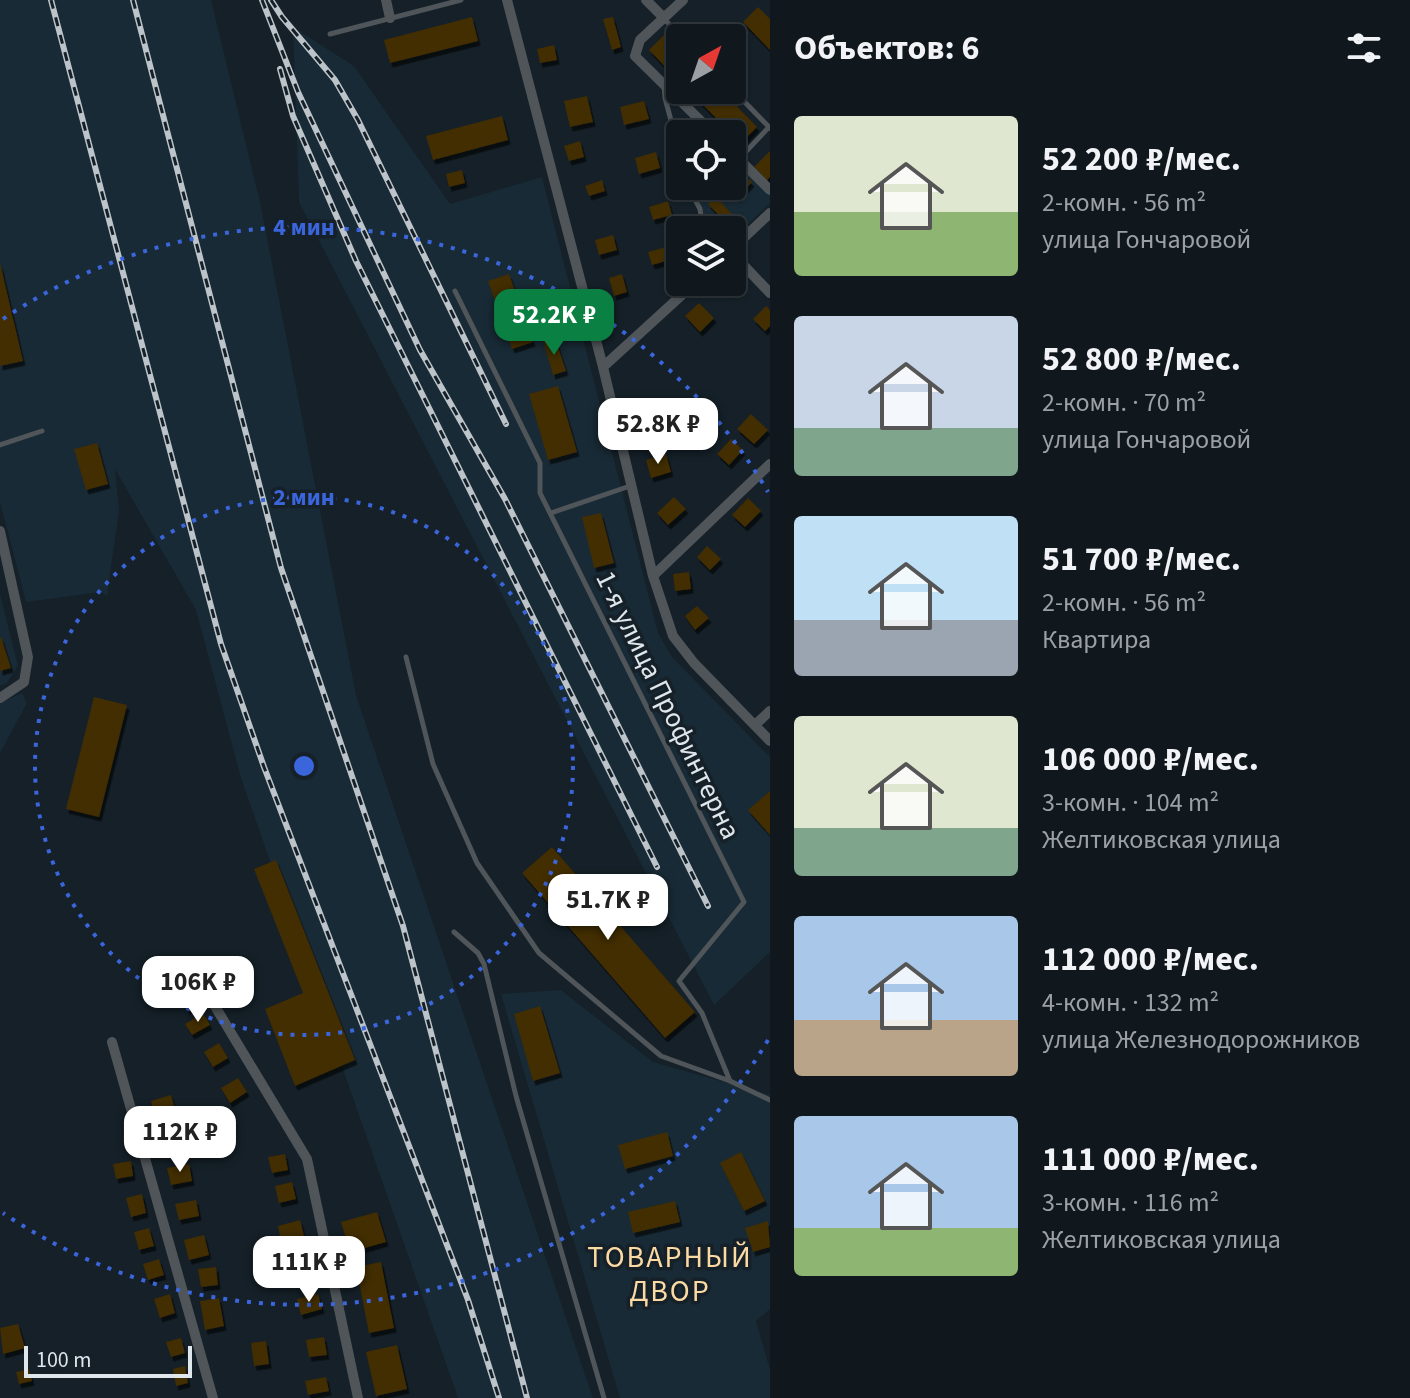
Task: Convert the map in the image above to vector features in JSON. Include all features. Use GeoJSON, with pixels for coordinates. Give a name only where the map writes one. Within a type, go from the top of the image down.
{"type":"FeatureCollection","features":[{"type":"Feature","properties":{"kind":"street"},"geometry":{"type":"LineString","coordinates":[[386,0],[390,18]]}},
{"type":"Feature","properties":{"kind":"street"},"geometry":{"type":"LineString","coordinates":[[507,0],[603,367],[653,576],[673,636],[694,663],[770,741]]}},
{"type":"Feature","properties":{"kind":"street"},"geometry":{"type":"LineString","coordinates":[[646,0],[664,18]]}},
{"type":"Feature","properties":{"kind":"street"},"geometry":{"type":"LineString","coordinates":[[683,0],[640,40],[635,56],[700,120]]}},
{"type":"Feature","properties":{"kind":"street"},"geometry":{"type":"LineString","coordinates":[[746,166],[770,190]]}},
{"type":"Feature","properties":{"kind":"street"},"geometry":{"type":"LineString","coordinates":[[746,237],[770,213]]}},
{"type":"Feature","properties":{"kind":"street"},"geometry":{"type":"LineString","coordinates":[[746,266],[770,293]]}},
{"type":"Feature","properties":{"kind":"street"},"geometry":{"type":"LineString","coordinates":[[603,367],[681,296]]}},
{"type":"Feature","properties":{"kind":"street"},"geometry":{"type":"LineString","coordinates":[[653,576],[770,464]]}},
{"type":"Feature","properties":{"kind":"street"},"geometry":{"type":"LineString","coordinates":[[0,531],[28,657],[24,682],[0,698]]}},
{"type":"Feature","properties":{"kind":"street"},"geometry":{"type":"LineString","coordinates":[[755,725],[770,711]]}},
{"type":"Feature","properties":{"kind":"street"},"geometry":{"type":"LineString","coordinates":[[204,988],[307,1159],[358,1398]]}},
{"type":"Feature","properties":{"kind":"street"},"geometry":{"type":"LineString","coordinates":[[112,1042],[213,1398]]}},
{"type":"Feature","properties":{"kind":"lane"},"geometry":{"type":"LineString","coordinates":[[330,34],[461,0]]}},
{"type":"Feature","properties":{"kind":"lane"},"geometry":{"type":"LineString","coordinates":[[664,18],[670,24]]}},
{"type":"Feature","properties":{"kind":"lane"},"geometry":{"type":"LineString","coordinates":[[663,83],[671,120]]}},
{"type":"Feature","properties":{"kind":"lane"},"geometry":{"type":"LineString","coordinates":[[746,103],[770,127],[746,147]]}},
{"type":"Feature","properties":{"kind":"lane","name":"1-я улица Профинтерна"},"geometry":{"type":"LineString","coordinates":[[455,291],[540,463],[540,493],[744,902],[679,981],[702,1013],[730,1081]]}},
{"type":"Feature","properties":{"kind":"lane"},"geometry":{"type":"LineString","coordinates":[[0,445],[42,431]]}},
{"type":"Feature","properties":{"kind":"lane"},"geometry":{"type":"LineString","coordinates":[[551,513],[631,486]]}},
{"type":"Feature","properties":{"kind":"lane"},"geometry":{"type":"LineString","coordinates":[[406,657],[433,764],[477,863],[539,953],[661,1056],[730,1081],[770,1100]]}},
{"type":"Feature","properties":{"kind":"lane"},"geometry":{"type":"LineString","coordinates":[[454,932],[478,953],[484,964],[516,1096],[604,1398]]}},
{"type":"Feature","properties":{"kind":"shaded area"},"geometry":{"type":"Polygon","coordinates":[[[0,0],[211,0],[260,202],[356,695],[593,1398],[458,1398],[241,778],[196,610],[115,469],[119,511],[107,596],[101,592],[26,602],[0,502],[0,0]]]}},
{"type":"Feature","properties":{"kind":"shaded area"},"geometry":{"type":"Polygon","coordinates":[[[293,27],[354,66],[450,204],[542,177],[658,633],[672,657],[770,757],[770,952],[714,1005],[299,202],[293,27]]]}},
{"type":"Feature","properties":{"kind":"shaded area"},"geometry":{"type":"Polygon","coordinates":[[[746,170],[770,194],[770,203],[746,226],[746,216],[701,216],[695,200],[746,200],[746,170]]]}},
{"type":"Feature","properties":{"kind":"shaded area"},"geometry":{"type":"Polygon","coordinates":[[[0,594],[18,666],[7,683],[0,686],[0,594]]]}},
{"type":"Feature","properties":{"kind":"shaded area"},"geometry":{"type":"Polygon","coordinates":[[[22,693],[27,703],[0,753],[0,703],[22,693]]]}},
{"type":"Feature","properties":{"kind":"shaded area","name":"ТОВАРНЫЙ ДВОР"},"geometry":{"type":"Polygon","coordinates":[[[561,990],[653,1062],[770,1095],[770,1309],[756,1321],[770,1370],[770,1398],[620,1398],[501,994],[561,990]]]}},
{"type":"Feature","properties":{"kind":"building"},"geometry":{"type":"Polygon","coordinates":[[[758,7],[770,19],[770,50],[746,24],[743,22],[758,7]]]}},
{"type":"Feature","properties":{"kind":"building"},"geometry":{"type":"Polygon","coordinates":[[[472,17],[478,41],[390,63],[384,40],[472,17]]]}},
{"type":"Feature","properties":{"kind":"building"},"geometry":{"type":"Polygon","coordinates":[[[613,17],[621,47],[612,50],[603,19],[613,17]]]}},
{"type":"Feature","properties":{"kind":"building"},"geometry":{"type":"Polygon","coordinates":[[[666,35],[666,68],[649,50],[666,35]]]}},
{"type":"Feature","properties":{"kind":"building"},"geometry":{"type":"Polygon","coordinates":[[[554,45],[557,60],[540,63],[537,49],[554,45]]]}},
{"type":"Feature","properties":{"kind":"building"},"geometry":{"type":"Polygon","coordinates":[[[587,96],[593,122],[570,127],[564,101],[587,96]]]}},
{"type":"Feature","properties":{"kind":"building"},"geometry":{"type":"Polygon","coordinates":[[[644,101],[649,119],[624,125],[620,107],[644,101]]]}},
{"type":"Feature","properties":{"kind":"building"},"geometry":{"type":"Polygon","coordinates":[[[702,104],[735,104],[757,127],[746,138],[746,120],[718,120],[702,104]]]}},
{"type":"Feature","properties":{"kind":"building"},"geometry":{"type":"Polygon","coordinates":[[[502,116],[508,140],[433,160],[426,136],[502,116]]]}},
{"type":"Feature","properties":{"kind":"building"},"geometry":{"type":"Polygon","coordinates":[[[580,141],[584,157],[569,161],[564,146],[580,141]]]}},
{"type":"Feature","properties":{"kind":"building"},"geometry":{"type":"Polygon","coordinates":[[[770,151],[770,177],[767,180],[754,167],[770,151]]]}},
{"type":"Feature","properties":{"kind":"building"},"geometry":{"type":"Polygon","coordinates":[[[656,152],[660,168],[639,174],[635,158],[656,152]]]}},
{"type":"Feature","properties":{"kind":"building"},"geometry":{"type":"Polygon","coordinates":[[[462,170],[465,183],[449,187],[446,174],[462,170]]]}},
{"type":"Feature","properties":{"kind":"building"},"geometry":{"type":"Polygon","coordinates":[[[602,180],[605,191],[589,196],[585,186],[602,180]]]}},
{"type":"Feature","properties":{"kind":"building"},"geometry":{"type":"Polygon","coordinates":[[[712,200],[719,200],[734,216],[719,216],[708,204],[712,200]]]}},
{"type":"Feature","properties":{"kind":"building"},"geometry":{"type":"Polygon","coordinates":[[[668,201],[672,215],[653,220],[649,207],[668,201]]]}},
{"type":"Feature","properties":{"kind":"building"},"geometry":{"type":"Polygon","coordinates":[[[613,235],[617,250],[599,255],[595,240],[613,235]]]}},
{"type":"Feature","properties":{"kind":"building"},"geometry":{"type":"Polygon","coordinates":[[[666,247],[666,261],[652,265],[648,252],[666,247]]]}},
{"type":"Feature","properties":{"kind":"building"},"geometry":{"type":"Polygon","coordinates":[[[0,263],[23,361],[0,366],[0,263]]]}},
{"type":"Feature","properties":{"kind":"building"},"geometry":{"type":"Polygon","coordinates":[[[509,274],[533,342],[512,349],[488,281],[509,274]]]}},
{"type":"Feature","properties":{"kind":"building"},"geometry":{"type":"Polygon","coordinates":[[[622,274],[627,292],[614,296],[609,278],[622,274]]]}},
{"type":"Feature","properties":{"kind":"building"},"geometry":{"type":"Polygon","coordinates":[[[699,303],[714,318],[700,332],[685,316],[699,303]]]}},
{"type":"Feature","properties":{"kind":"building"},"geometry":{"type":"Polygon","coordinates":[[[766,306],[770,310],[770,326],[765,331],[753,319],[766,306]]]}},
{"type":"Feature","properties":{"kind":"building"},"geometry":{"type":"Polygon","coordinates":[[[555,338],[566,371],[553,375],[543,341],[555,338]]]}},
{"type":"Feature","properties":{"kind":"building"},"geometry":{"type":"Polygon","coordinates":[[[558,386],[577,452],[548,460],[529,394],[558,386]]]}},
{"type":"Feature","properties":{"kind":"building"},"geometry":{"type":"Polygon","coordinates":[[[655,412],[659,433],[638,437],[634,416],[655,412]]]}},
{"type":"Feature","properties":{"kind":"building"},"geometry":{"type":"Polygon","coordinates":[[[751,414],[768,430],[754,444],[737,429],[751,414]]]}},
{"type":"Feature","properties":{"kind":"building"},"geometry":{"type":"Polygon","coordinates":[[[731,439],[743,450],[729,465],[717,454],[731,439]]]}},
{"type":"Feature","properties":{"kind":"building"},"geometry":{"type":"Polygon","coordinates":[[[97,443],[108,484],[86,490],[74,449],[97,443]]]}},
{"type":"Feature","properties":{"kind":"building"},"geometry":{"type":"Polygon","coordinates":[[[666,454],[671,472],[651,478],[646,460],[666,454]]]}},
{"type":"Feature","properties":{"kind":"building"},"geometry":{"type":"Polygon","coordinates":[[[674,497],[686,509],[668,525],[657,513],[674,497]]]}},
{"type":"Feature","properties":{"kind":"building"},"geometry":{"type":"Polygon","coordinates":[[[748,498],[761,511],[745,527],[732,515],[748,498]]]}},
{"type":"Feature","properties":{"kind":"building"},"geometry":{"type":"Polygon","coordinates":[[[601,513],[614,563],[594,568],[582,517],[601,513]]]}},
{"type":"Feature","properties":{"kind":"building"},"geometry":{"type":"Polygon","coordinates":[[[707,546],[721,559],[710,570],[697,557],[707,546]]]}},
{"type":"Feature","properties":{"kind":"building"},"geometry":{"type":"Polygon","coordinates":[[[689,572],[691,589],[675,591],[673,574],[689,572]]]}},
{"type":"Feature","properties":{"kind":"building"},"geometry":{"type":"Polygon","coordinates":[[[697,606],[709,618],[695,630],[685,616],[697,606]]]}},
{"type":"Feature","properties":{"kind":"building"},"geometry":{"type":"Polygon","coordinates":[[[0,638],[11,668],[0,671],[0,638]]]}},
{"type":"Feature","properties":{"kind":"building"},"geometry":{"type":"Polygon","coordinates":[[[94,697],[127,705],[99,817],[66,809],[94,697]]]}},
{"type":"Feature","properties":{"kind":"building"},"geometry":{"type":"Polygon","coordinates":[[[770,791],[770,835],[748,810],[770,791]]]}},
{"type":"Feature","properties":{"kind":"building"},"geometry":{"type":"Polygon","coordinates":[[[552,847],[695,1012],[665,1038],[522,873],[552,847]]]}},
{"type":"Feature","properties":{"kind":"building"},"geometry":{"type":"Polygon","coordinates":[[[276,860],[355,1060],[295,1086],[265,1009],[303,993],[254,869],[276,860]]]}},
{"type":"Feature","properties":{"kind":"building"},"geometry":{"type":"Polygon","coordinates":[[[201,992],[205,1002],[187,1010],[183,999],[201,992]]]}},
{"type":"Feature","properties":{"kind":"building"},"geometry":{"type":"Polygon","coordinates":[[[540,1006],[560,1073],[533,1081],[514,1014],[540,1006]]]}},
{"type":"Feature","properties":{"kind":"building"},"geometry":{"type":"Polygon","coordinates":[[[203,1013],[210,1025],[192,1035],[185,1024],[203,1013]]]}},
{"type":"Feature","properties":{"kind":"building"},"geometry":{"type":"Polygon","coordinates":[[[219,1043],[228,1058],[213,1067],[204,1052],[219,1043]]]}},
{"type":"Feature","properties":{"kind":"building"},"geometry":{"type":"Polygon","coordinates":[[[238,1078],[247,1092],[230,1103],[221,1088],[238,1078]]]}},
{"type":"Feature","properties":{"kind":"building"},"geometry":{"type":"Polygon","coordinates":[[[171,1095],[176,1113],[156,1119],[151,1101],[171,1095]]]}},
{"type":"Feature","properties":{"kind":"building"},"geometry":{"type":"Polygon","coordinates":[[[184,1128],[188,1148],[166,1152],[162,1133],[184,1128]]]}},
{"type":"Feature","properties":{"kind":"building"},"geometry":{"type":"Polygon","coordinates":[[[667,1132],[673,1156],[625,1169],[618,1145],[667,1132]]]}},
{"type":"Feature","properties":{"kind":"building"},"geometry":{"type":"Polygon","coordinates":[[[741,1152],[765,1201],[744,1211],[720,1163],[741,1152]]]}},
{"type":"Feature","properties":{"kind":"building"},"geometry":{"type":"Polygon","coordinates":[[[285,1154],[288,1170],[272,1173],[268,1157],[285,1154]]]}},
{"type":"Feature","properties":{"kind":"building"},"geometry":{"type":"Polygon","coordinates":[[[131,1161],[133,1176],[116,1179],[113,1164],[131,1161]]]}},
{"type":"Feature","properties":{"kind":"building"},"geometry":{"type":"Polygon","coordinates":[[[189,1164],[192,1181],[171,1185],[167,1168],[189,1164]]]}},
{"type":"Feature","properties":{"kind":"building"},"geometry":{"type":"Polygon","coordinates":[[[292,1182],[296,1199],[279,1203],[275,1186],[292,1182]]]}},
{"type":"Feature","properties":{"kind":"building"},"geometry":{"type":"Polygon","coordinates":[[[142,1194],[146,1213],[131,1217],[126,1198],[142,1194]]]}},
{"type":"Feature","properties":{"kind":"building"},"geometry":{"type":"Polygon","coordinates":[[[196,1200],[199,1216],[179,1220],[175,1204],[196,1200]]]}},
{"type":"Feature","properties":{"kind":"building"},"geometry":{"type":"Polygon","coordinates":[[[675,1201],[680,1222],[633,1233],[628,1212],[675,1201]]]}},
{"type":"Feature","properties":{"kind":"building"},"geometry":{"type":"Polygon","coordinates":[[[377,1212],[386,1242],[350,1252],[341,1222],[377,1212]]]}},
{"type":"Feature","properties":{"kind":"building"},"geometry":{"type":"Polygon","coordinates":[[[300,1220],[304,1236],[281,1242],[278,1226],[300,1220]]]}},
{"type":"Feature","properties":{"kind":"building"},"geometry":{"type":"Polygon","coordinates":[[[768,1221],[770,1247],[753,1252],[745,1228],[768,1221]]]}},
{"type":"Feature","properties":{"kind":"building"},"geometry":{"type":"Polygon","coordinates":[[[149,1228],[154,1246],[139,1250],[134,1232],[149,1228]]]}},
{"type":"Feature","properties":{"kind":"building"},"geometry":{"type":"Polygon","coordinates":[[[204,1235],[209,1255],[189,1260],[184,1240],[204,1235]]]}},
{"type":"Feature","properties":{"kind":"building"},"geometry":{"type":"Polygon","coordinates":[[[311,1255],[313,1274],[288,1277],[286,1257],[311,1255]]]}},
{"type":"Feature","properties":{"kind":"building"},"geometry":{"type":"Polygon","coordinates":[[[159,1259],[164,1275],[148,1280],[143,1264],[159,1259]]]}},
{"type":"Feature","properties":{"kind":"building"},"geometry":{"type":"Polygon","coordinates":[[[381,1262],[394,1328],[369,1333],[356,1267],[381,1262]]]}},
{"type":"Feature","properties":{"kind":"building"},"geometry":{"type":"Polygon","coordinates":[[[216,1267],[218,1285],[201,1287],[198,1269],[216,1267]]]}},
{"type":"Feature","properties":{"kind":"building"},"geometry":{"type":"Polygon","coordinates":[[[170,1294],[175,1313],[160,1318],[154,1299],[170,1294]]]}},
{"type":"Feature","properties":{"kind":"building"},"geometry":{"type":"Polygon","coordinates":[[[318,1294],[322,1309],[301,1315],[297,1299],[318,1294]]]}},
{"type":"Feature","properties":{"kind":"building"},"geometry":{"type":"Polygon","coordinates":[[[219,1298],[224,1326],[205,1330],[200,1301],[219,1298]]]}},
{"type":"Feature","properties":{"kind":"building"},"geometry":{"type":"Polygon","coordinates":[[[18,1324],[25,1348],[3,1354],[0,1328],[18,1324]]]}},
{"type":"Feature","properties":{"kind":"building"},"geometry":{"type":"Polygon","coordinates":[[[324,1337],[327,1355],[309,1357],[306,1340],[324,1337]]]}},
{"type":"Feature","properties":{"kind":"building"},"geometry":{"type":"Polygon","coordinates":[[[181,1338],[185,1353],[171,1357],[166,1342],[181,1338]]]}},
{"type":"Feature","properties":{"kind":"building"},"geometry":{"type":"Polygon","coordinates":[[[266,1341],[269,1364],[254,1366],[251,1343],[266,1341]]]}},
{"type":"Feature","properties":{"kind":"building"},"geometry":{"type":"Polygon","coordinates":[[[397,1345],[407,1389],[376,1396],[366,1352],[397,1345]]]}},
{"type":"Feature","properties":{"kind":"building"},"geometry":{"type":"Polygon","coordinates":[[[185,1366],[188,1383],[176,1386],[173,1369],[185,1366]]]}},
{"type":"Feature","properties":{"kind":"building"},"geometry":{"type":"Polygon","coordinates":[[[29,1369],[32,1381],[19,1384],[16,1372],[29,1369]]]}},
{"type":"Feature","properties":{"kind":"building"},"geometry":{"type":"Polygon","coordinates":[[[326,1377],[329,1391],[308,1395],[305,1381],[326,1377]]]}},
{"type":"Feature","properties":{"kind":"railway"},"geometry":{"type":"LineString","coordinates":[[51,0],[221,644],[264,767],[468,1300],[499,1398]]}},
{"type":"Feature","properties":{"kind":"railway"},"geometry":{"type":"LineString","coordinates":[[133,0],[281,568],[403,926],[527,1398]]}},
{"type":"Feature","properties":{"kind":"railway"},"geometry":{"type":"LineString","coordinates":[[262,0],[298,92],[420,350],[505,499],[708,906]]}},
{"type":"Feature","properties":{"kind":"railway"},"geometry":{"type":"LineString","coordinates":[[271,0],[335,80],[358,120],[506,424]]}},
{"type":"Feature","properties":{"kind":"railway"},"geometry":{"type":"LineString","coordinates":[[280,69],[293,116],[356,261],[657,867]]}},
{"type":"Feature","properties":{"kind":"district","name":"ТОВАРНЫЙ ДВОР"},"geometry":{"type":"Point","coordinates":[670,1274]}}]}
